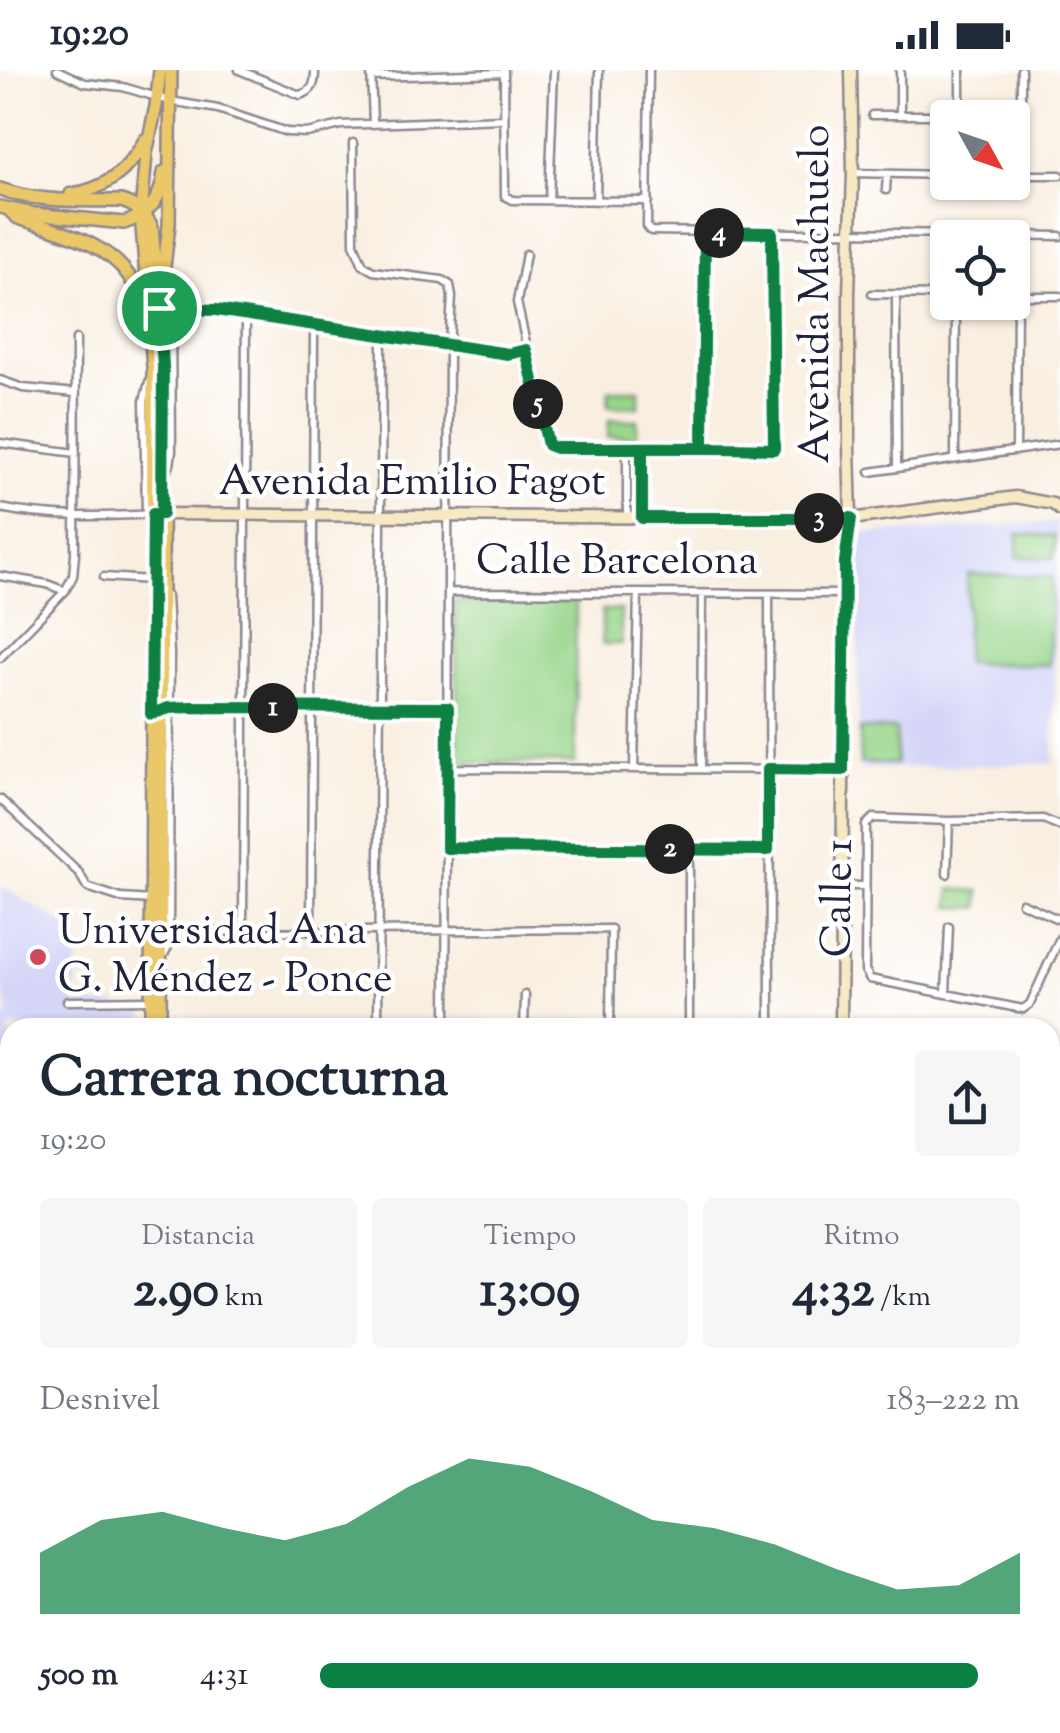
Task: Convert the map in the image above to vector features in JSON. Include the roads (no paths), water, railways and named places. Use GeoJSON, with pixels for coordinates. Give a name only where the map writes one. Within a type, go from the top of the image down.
{"type":"FeatureCollection","features":[{"type":"Feature","properties":{"kind":"main road"},"geometry":{"type":"LineString","coordinates":[[154,514],[162,481],[169,225],[170,140],[160,70]]}},
{"type":"Feature","properties":{"kind":"main road"},"geometry":{"type":"LineString","coordinates":[[49,200],[95,189],[114,178],[136,156],[164,100],[172,70]]}},
{"type":"Feature","properties":{"kind":"main road"},"geometry":{"type":"LineString","coordinates":[[152,127],[142,214],[154,366],[160,1018]]}},
{"type":"Feature","properties":{"kind":"main road"},"geometry":{"type":"LineString","coordinates":[[4,208],[120,224],[134,220],[154,206],[170,140]]}},
{"type":"Feature","properties":{"kind":"main road"},"geometry":{"type":"LineString","coordinates":[[0,189],[49,200],[121,201],[136,207],[152,227],[165,308]]}},
{"type":"Feature","properties":{"kind":"main road"},"geometry":{"type":"LineString","coordinates":[[4,208],[18,218],[87,242],[115,261],[135,286],[150,323]]}},
{"type":"Feature","properties":{"kind":"main road"},"geometry":{"type":"LineString","coordinates":[[151,1018],[160,900]]}},
{"type":"Feature","properties":{"kind":"street"},"geometry":{"type":"LineString","coordinates":[[58,70],[85,82],[218,110],[287,132],[308,133],[341,125],[504,120]]}},
{"type":"Feature","properties":{"kind":"street"},"geometry":{"type":"LineString","coordinates":[[239,70],[300,95],[314,84],[315,70]]}},
{"type":"Feature","properties":{"kind":"street"},"geometry":{"type":"LineString","coordinates":[[550,200],[554,70]]}},
{"type":"Feature","properties":{"kind":"street"},"geometry":{"type":"LineString","coordinates":[[596,201],[599,70]]}},
{"type":"Feature","properties":{"kind":"street"},"geometry":{"type":"LineString","coordinates":[[649,70],[647,226],[651,231],[930,234]]}},
{"type":"Feature","properties":{"kind":"street","name":"Avenida Machuelo"},"geometry":{"type":"LineString","coordinates":[[841,1018],[845,562],[851,518],[852,70]]}},
{"type":"Feature","properties":{"kind":"street"},"geometry":{"type":"LineString","coordinates":[[900,70],[900,114]]}},
{"type":"Feature","properties":{"kind":"street"},"geometry":{"type":"LineString","coordinates":[[960,70],[960,100]]}},
{"type":"Feature","properties":{"kind":"street"},"geometry":{"type":"LineString","coordinates":[[1020,100],[1021,70]]}},
{"type":"Feature","properties":{"kind":"street"},"geometry":{"type":"LineString","coordinates":[[372,124],[371,74],[504,71],[505,196],[512,200],[648,201]]}},
{"type":"Feature","properties":{"kind":"street"},"geometry":{"type":"LineString","coordinates":[[872,115],[930,114]]}},
{"type":"Feature","properties":{"kind":"street"},"geometry":{"type":"LineString","coordinates":[[353,143],[354,244],[363,264],[372,271],[442,280],[450,285],[452,297],[446,1018]]}},
{"type":"Feature","properties":{"kind":"street"},"geometry":{"type":"LineString","coordinates":[[853,173],[930,175]]}},
{"type":"Feature","properties":{"kind":"street"},"geometry":{"type":"LineString","coordinates":[[886,190],[887,175]]}},
{"type":"Feature","properties":{"kind":"street"},"geometry":{"type":"LineString","coordinates":[[1030,176],[1060,175]]}},
{"type":"Feature","properties":{"kind":"street"},"geometry":{"type":"LineString","coordinates":[[703,448],[705,232]]}},
{"type":"Feature","properties":{"kind":"street"},"geometry":{"type":"LineString","coordinates":[[526,254],[517,302],[548,445],[774,449],[772,233]]}},
{"type":"Feature","properties":{"kind":"street"},"geometry":{"type":"LineString","coordinates":[[1030,236],[1060,236]]}},
{"type":"Feature","properties":{"kind":"street"},"geometry":{"type":"LineString","coordinates":[[872,294],[930,295]]}},
{"type":"Feature","properties":{"kind":"street"},"geometry":{"type":"LineString","coordinates":[[896,295],[897,468]]}},
{"type":"Feature","properties":{"kind":"street"},"geometry":{"type":"LineString","coordinates":[[1030,296],[1060,296]]}},
{"type":"Feature","properties":{"kind":"street"},"geometry":{"type":"LineString","coordinates":[[165,308],[246,314],[508,354],[526,350]]}},
{"type":"Feature","properties":{"kind":"street"},"geometry":{"type":"LineString","coordinates":[[243,932],[246,314]]}},
{"type":"Feature","properties":{"kind":"street"},"geometry":{"type":"LineString","coordinates":[[955,459],[956,320]]}},
{"type":"Feature","properties":{"kind":"street"},"geometry":{"type":"LineString","coordinates":[[1014,320],[1016,450]]}},
{"type":"Feature","properties":{"kind":"street"},"geometry":{"type":"LineString","coordinates":[[311,930],[314,325]]}},
{"type":"Feature","properties":{"kind":"street"},"geometry":{"type":"LineString","coordinates":[[378,1018],[382,335]]}},
{"type":"Feature","properties":{"kind":"street"},"geometry":{"type":"LineString","coordinates":[[0,658],[65,591],[73,576],[76,339]]}},
{"type":"Feature","properties":{"kind":"street"},"geometry":{"type":"LineString","coordinates":[[0,380],[23,388],[76,393]]}},
{"type":"Feature","properties":{"kind":"street"},"geometry":{"type":"LineString","coordinates":[[0,444],[76,454]]}},
{"type":"Feature","properties":{"kind":"street"},"geometry":{"type":"LineString","coordinates":[[870,472],[1060,444]]}},
{"type":"Feature","properties":{"kind":"street"},"geometry":{"type":"LineString","coordinates":[[627,518],[628,448]]}},
{"type":"Feature","properties":{"kind":"street"},"geometry":{"type":"LineString","coordinates":[[642,448],[642,518]]}},
{"type":"Feature","properties":{"kind":"street","name":"Avenida Emilio Fagot"},"geometry":{"type":"LineString","coordinates":[[0,508],[75,516],[851,518],[1016,497],[1058,505]]}},
{"type":"Feature","properties":{"kind":"street"},"geometry":{"type":"LineString","coordinates":[[0,576],[65,591]]}},
{"type":"Feature","properties":{"kind":"street"},"geometry":{"type":"LineString","coordinates":[[104,577],[157,580],[167,598],[169,618],[160,711],[160,900],[168,912],[168,947],[160,960]]}},
{"type":"Feature","properties":{"kind":"street","name":"Calle Barcelona"},"geometry":{"type":"LineString","coordinates":[[448,592],[845,594]]}},
{"type":"Feature","properties":{"kind":"street"},"geometry":{"type":"LineString","coordinates":[[634,769],[638,594]]}},
{"type":"Feature","properties":{"kind":"street"},"geometry":{"type":"LineString","coordinates":[[701,769],[702,594]]}},
{"type":"Feature","properties":{"kind":"street"},"geometry":{"type":"LineString","coordinates":[[769,594],[770,1018]]}},
{"type":"Feature","properties":{"kind":"street"},"geometry":{"type":"LineString","coordinates":[[160,711],[448,708]]}},
{"type":"Feature","properties":{"kind":"street"},"geometry":{"type":"LineString","coordinates":[[448,768],[843,770]]}},
{"type":"Feature","properties":{"kind":"street"},"geometry":{"type":"LineString","coordinates":[[0,799],[79,873],[87,887],[121,898],[160,900]]}},
{"type":"Feature","properties":{"kind":"street","name":"Calle 1"},"geometry":{"type":"LineString","coordinates":[[946,993],[870,980],[865,970],[866,826],[874,818],[949,820]]}},
{"type":"Feature","properties":{"kind":"street"},"geometry":{"type":"LineString","coordinates":[[947,874],[949,820],[1044,819],[1060,826]]}},
{"type":"Feature","properties":{"kind":"street"},"geometry":{"type":"LineString","coordinates":[[447,848],[768,850]]}},
{"type":"Feature","properties":{"kind":"street"},"geometry":{"type":"LineString","coordinates":[[689,849],[689,1018]]}},
{"type":"Feature","properties":{"kind":"street"},"geometry":{"type":"LineString","coordinates":[[842,886],[865,886]]}},
{"type":"Feature","properties":{"kind":"street"},"geometry":{"type":"LineString","coordinates":[[1022,904],[1060,920]]}},
{"type":"Feature","properties":{"kind":"street"},"geometry":{"type":"LineString","coordinates":[[949,926],[946,993],[1023,1009],[1030,1004],[1060,938]]}},
{"type":"Feature","properties":{"kind":"street"},"geometry":{"type":"LineString","coordinates":[[203,932],[611,929],[610,1018]]}},
{"type":"Feature","properties":{"kind":"street"},"geometry":{"type":"LineString","coordinates":[[524,1018],[525,995]]}},
{"type":"Feature","properties":{"kind":"street"},"geometry":{"type":"LineString","coordinates":[[67,1000],[151,1000]]}},
{"type":"Feature","properties":{"kind":"place","name":"Universidad Ana G. Méndez - Ponce"},"geometry":{"type":"Point","coordinates":[38,957]}}]}
